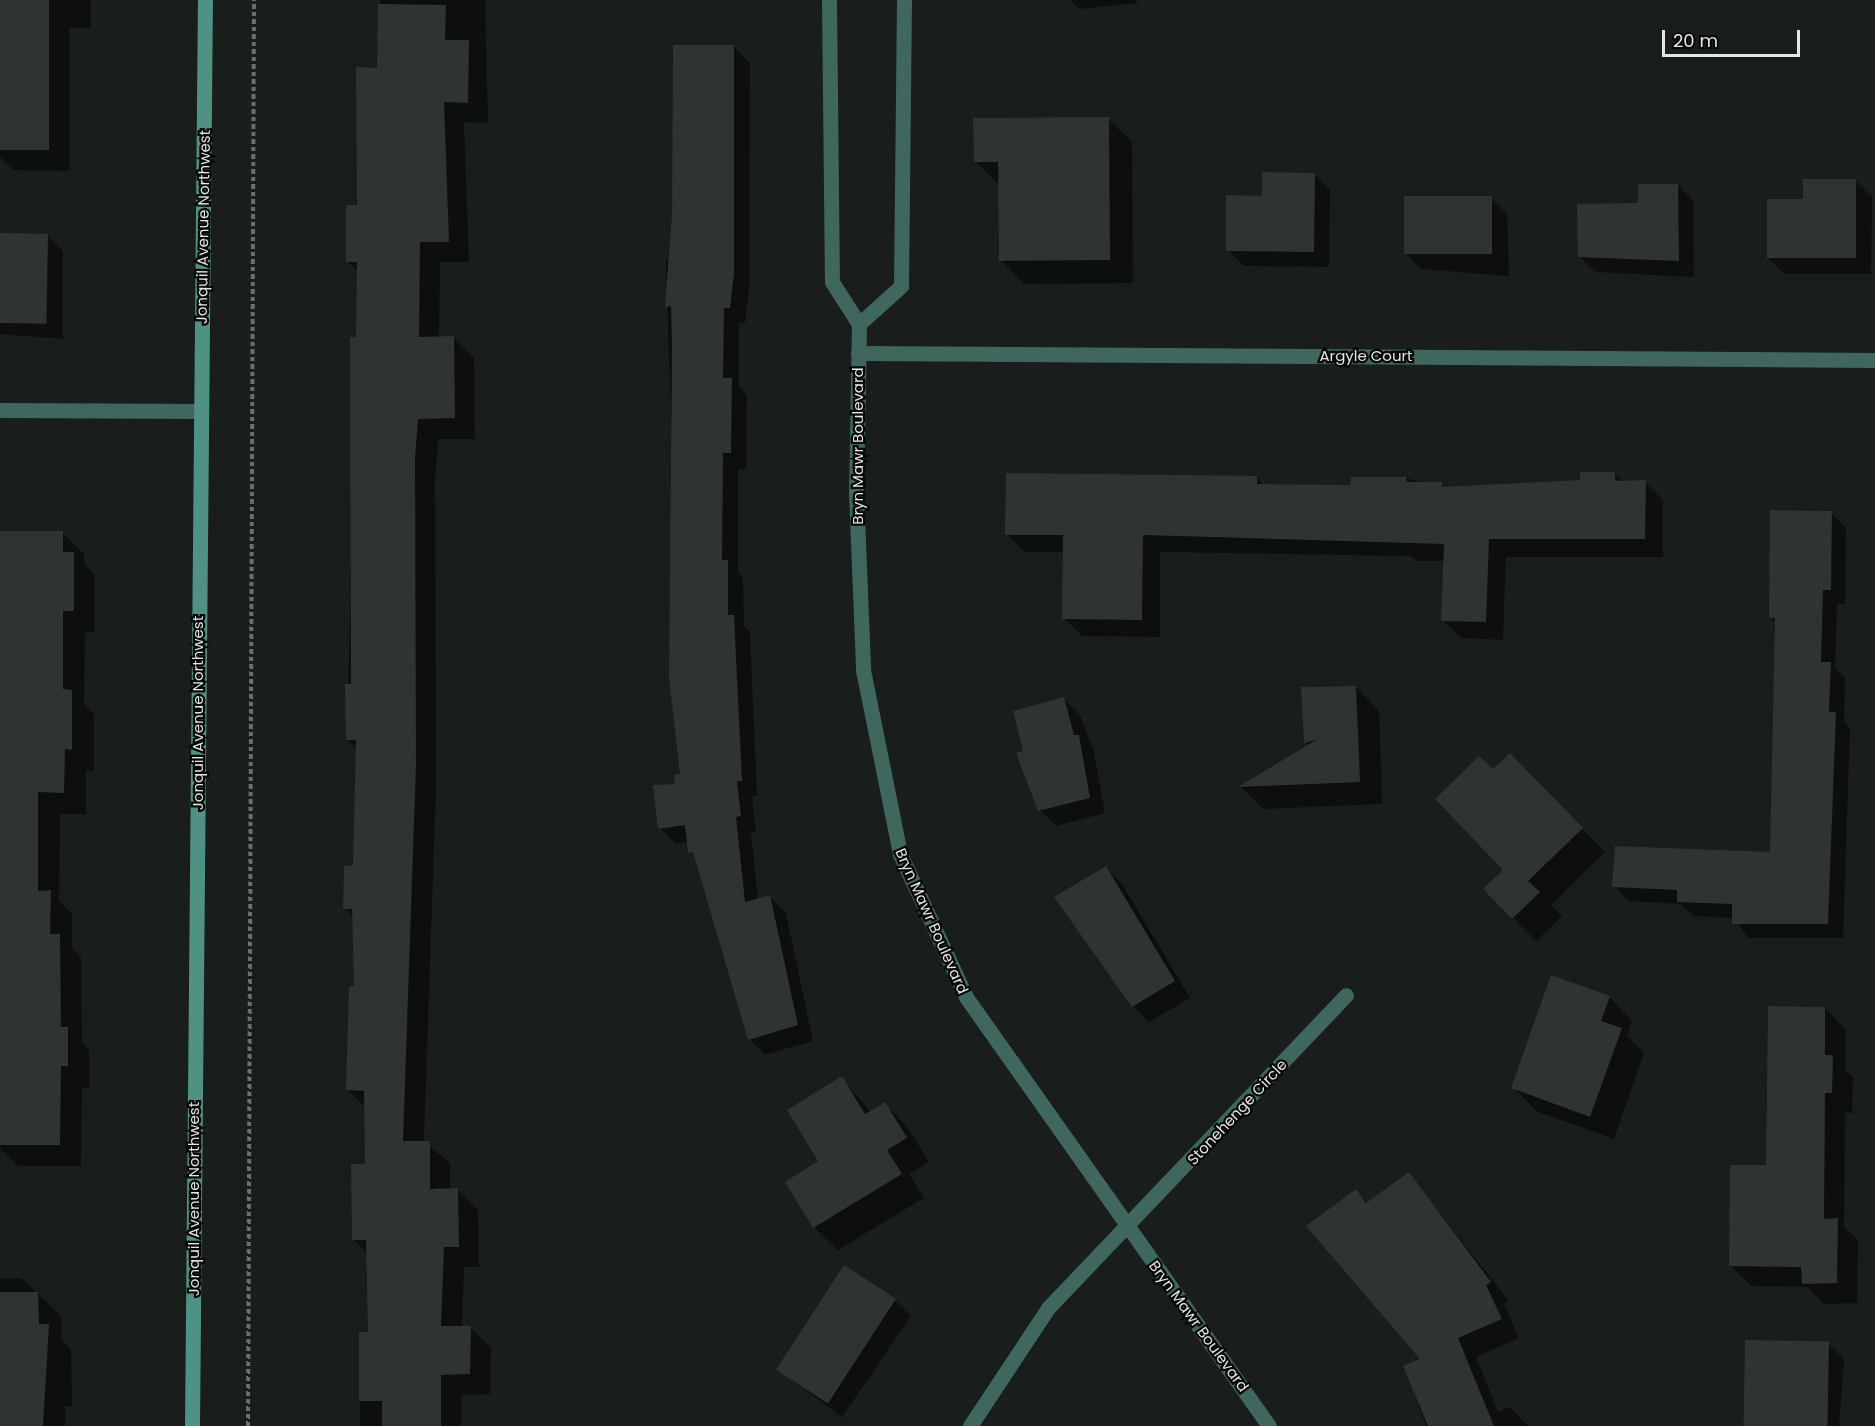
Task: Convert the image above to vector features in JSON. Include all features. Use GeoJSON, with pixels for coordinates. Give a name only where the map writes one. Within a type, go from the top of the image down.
{"type":"FeatureCollection","features":[{"type":"Feature","properties":{"kind":"street","name":"Jonquil Avenue Northwest"},"geometry":{"type":"LineString","coordinates":[[192,1426],[205,0]]}},
{"type":"Feature","properties":{"kind":"street"},"geometry":{"type":"LineString","coordinates":[[829,0],[832,282],[859,324],[901,286],[904,0]]}},
{"type":"Feature","properties":{"kind":"street","name":"Bryn Mawr Boulevard"},"geometry":{"type":"LineString","coordinates":[[859,324],[863,670],[900,854],[966,997],[1269,1426]]}},
{"type":"Feature","properties":{"kind":"street","name":"Argyle Court"},"geometry":{"type":"LineString","coordinates":[[858,353],[1875,360]]}},
{"type":"Feature","properties":{"kind":"street"},"geometry":{"type":"LineString","coordinates":[[0,410],[201,411]]}},
{"type":"Feature","properties":{"kind":"street","name":"Stonehenge Circle"},"geometry":{"type":"LineString","coordinates":[[970,1426],[1048,1308],[1128,1228],[1346,995]]}},
{"type":"Feature","properties":{"kind":"path"},"geometry":{"type":"LineString","coordinates":[[248,1426],[254,0]]}},
{"type":"Feature","properties":{"kind":"building"},"geometry":{"type":"Polygon","coordinates":[[[0,0],[49,0],[49,150],[0,150],[0,0]]]}},
{"type":"Feature","properties":{"kind":"building"},"geometry":{"type":"Polygon","coordinates":[[[378,4],[446,5],[445,40],[469,40],[468,103],[444,102],[449,242],[420,242],[419,337],[454,336],[455,418],[418,419],[415,458],[416,764],[403,1141],[430,1141],[430,1189],[458,1188],[459,1247],[444,1247],[441,1326],[471,1326],[470,1374],[441,1375],[441,1426],[382,1426],[382,1401],[359,1401],[359,1332],[368,1332],[366,1240],[352,1240],[351,1164],[365,1164],[364,1091],[346,1090],[349,986],[354,986],[352,909],[343,909],[344,866],[353,865],[356,740],[346,740],[345,684],[351,684],[350,337],[356,337],[357,262],[346,262],[346,205],[357,205],[356,67],[377,68],[378,4]]]}},
{"type":"Feature","properties":{"kind":"building"},"geometry":{"type":"Polygon","coordinates":[[[673,45],[734,45],[734,273],[730,308],[724,308],[723,378],[732,378],[731,453],[723,453],[722,560],[728,560],[728,615],[734,615],[742,781],[737,781],[741,816],[736,817],[745,902],[770,895],[798,1025],[748,1040],[693,852],[688,853],[685,825],[658,829],[653,785],[675,784],[674,775],[680,774],[669,678],[672,343],[671,306],[665,307],[672,214],[673,45]]]}},
{"type":"Feature","properties":{"kind":"building"},"geometry":{"type":"Polygon","coordinates":[[[1109,117],[1110,260],[999,261],[998,162],[974,162],[973,118],[1109,117]]]}},
{"type":"Feature","properties":{"kind":"building"},"geometry":{"type":"Polygon","coordinates":[[[1262,172],[1315,173],[1314,252],[1226,251],[1226,195],[1262,196],[1262,172]]]}},
{"type":"Feature","properties":{"kind":"building"},"geometry":{"type":"Polygon","coordinates":[[[1803,179],[1856,179],[1856,258],[1767,258],[1767,199],[1803,199],[1803,179]]]}},
{"type":"Feature","properties":{"kind":"building"},"geometry":{"type":"Polygon","coordinates":[[[1638,184],[1678,184],[1679,261],[1578,257],[1577,204],[1638,203],[1638,184]]]}},
{"type":"Feature","properties":{"kind":"building"},"geometry":{"type":"Polygon","coordinates":[[[1404,196],[1492,196],[1492,254],[1404,254],[1404,196]]]}},
{"type":"Feature","properties":{"kind":"building"},"geometry":{"type":"Polygon","coordinates":[[[0,233],[48,234],[46,324],[0,323],[0,233]]]}},
{"type":"Feature","properties":{"kind":"building"},"geometry":{"type":"Polygon","coordinates":[[[1580,472],[1615,472],[1615,481],[1646,480],[1645,539],[1489,539],[1486,622],[1441,621],[1444,544],[1143,535],[1142,620],[1062,619],[1063,535],[1005,535],[1006,473],[1257,476],[1257,484],[1350,485],[1351,477],[1406,477],[1407,482],[1442,482],[1442,487],[1580,480],[1580,472]]]}},
{"type":"Feature","properties":{"kind":"building"},"geometry":{"type":"Polygon","coordinates":[[[1770,510],[1832,511],[1831,590],[1823,590],[1821,662],[1831,662],[1829,712],[1836,712],[1828,924],[1732,924],[1732,904],[1677,902],[1677,890],[1612,887],[1615,846],[1770,852],[1775,618],[1769,618],[1770,510]]]}},
{"type":"Feature","properties":{"kind":"building"},"geometry":{"type":"Polygon","coordinates":[[[0,531],[63,531],[63,552],[74,552],[74,611],[63,611],[63,689],[72,690],[72,750],[65,749],[64,793],[38,792],[38,891],[51,890],[50,934],[60,934],[61,1027],[68,1027],[68,1066],[61,1066],[60,1145],[0,1145],[0,531]]]}},
{"type":"Feature","properties":{"kind":"building"},"geometry":{"type":"Polygon","coordinates":[[[1356,686],[1360,782],[1238,787],[1316,740],[1304,743],[1301,687],[1356,686]]]}},
{"type":"Feature","properties":{"kind":"building"},"geometry":{"type":"Polygon","coordinates":[[[1064,697],[1074,735],[1079,735],[1090,798],[1038,811],[1016,753],[1023,751],[1013,711],[1064,697]]]}},
{"type":"Feature","properties":{"kind":"building"},"geometry":{"type":"Polygon","coordinates":[[[1510,753],[1583,828],[1528,881],[1540,892],[1512,919],[1483,889],[1503,870],[1435,799],[1479,756],[1493,769],[1510,753]]]}},
{"type":"Feature","properties":{"kind":"building"},"geometry":{"type":"Polygon","coordinates":[[[1106,866],[1175,981],[1132,1007],[1054,897],[1106,866]]]}},
{"type":"Feature","properties":{"kind":"building"},"geometry":{"type":"Polygon","coordinates":[[[1551,975],[1610,996],[1601,1021],[1622,1028],[1590,1117],[1511,1088],[1551,975]]]}},
{"type":"Feature","properties":{"kind":"building"},"geometry":{"type":"Polygon","coordinates":[[[1768,1006],[1825,1007],[1825,1055],[1833,1055],[1832,1093],[1825,1093],[1824,1219],[1838,1218],[1837,1283],[1802,1284],[1801,1267],[1729,1266],[1730,1165],[1766,1165],[1768,1006]]]}},
{"type":"Feature","properties":{"kind":"building"},"geometry":{"type":"Polygon","coordinates":[[[842,1076],[865,1114],[885,1102],[907,1138],[887,1150],[902,1174],[813,1228],[785,1182],[818,1161],[787,1110],[842,1076]]]}},
{"type":"Feature","properties":{"kind":"building"},"geometry":{"type":"Polygon","coordinates":[[[1409,1172],[1491,1282],[1486,1285],[1502,1319],[1458,1338],[1494,1426],[1428,1426],[1403,1366],[1420,1359],[1306,1226],[1356,1189],[1366,1203],[1409,1172]]]}},
{"type":"Feature","properties":{"kind":"building"},"geometry":{"type":"Polygon","coordinates":[[[844,1265],[896,1299],[828,1404],[776,1370],[844,1265]]]}},
{"type":"Feature","properties":{"kind":"building"},"geometry":{"type":"Polygon","coordinates":[[[0,1292],[38,1292],[39,1324],[49,1324],[43,1426],[0,1426],[0,1292]]]}},
{"type":"Feature","properties":{"kind":"building"},"geometry":{"type":"Polygon","coordinates":[[[1745,1340],[1829,1341],[1828,1426],[1743,1426],[1745,1340]]]}}]}
